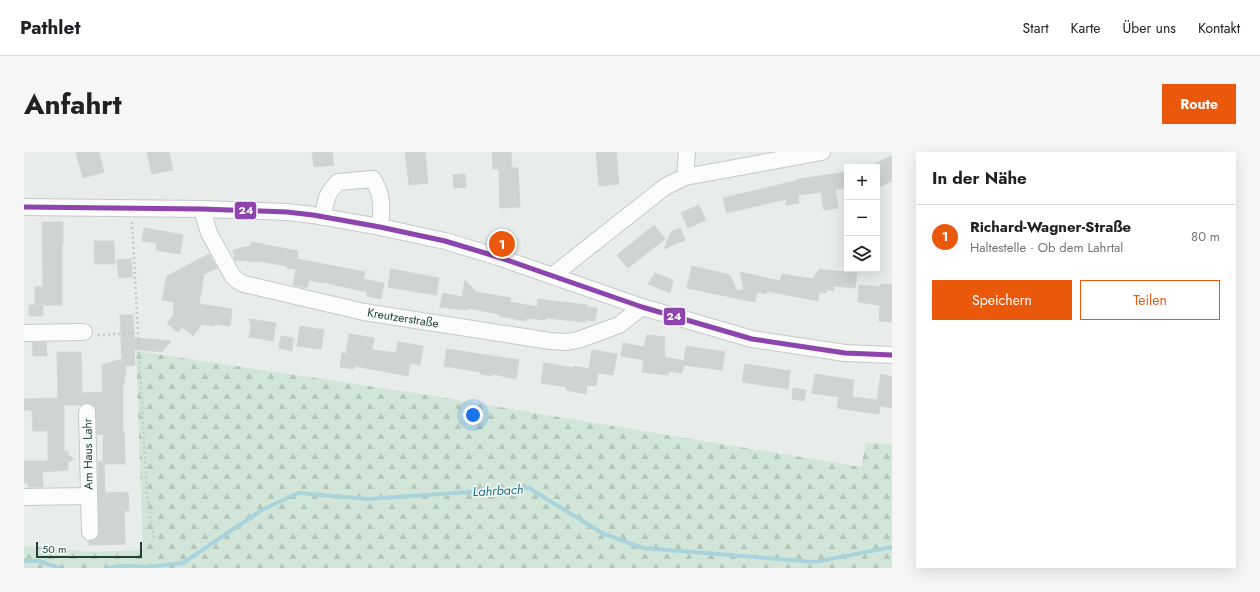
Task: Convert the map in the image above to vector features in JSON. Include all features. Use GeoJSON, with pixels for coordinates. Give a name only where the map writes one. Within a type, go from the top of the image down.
{"type":"FeatureCollection","features":[{"type":"Feature","properties":{"kind":"street"},"geometry":{"type":"LineString","coordinates":[[685,177],[688,152]]}},
{"type":"Feature","properties":{"kind":"street"},"geometry":{"type":"LineString","coordinates":[[552,276],[666,186],[685,177],[822,152]]}},
{"type":"Feature","properties":{"kind":"street"},"geometry":{"type":"LineString","coordinates":[[323,217],[326,199],[329,192],[338,182],[373,180],[381,197],[382,209],[380,227]]}},
{"type":"Feature","properties":{"kind":"street"},"geometry":{"type":"LineString","coordinates":[[24,207],[202,209],[287,212],[323,217],[445,241],[498,257],[642,307],[752,339],[845,353],[892,355]]}},
{"type":"Feature","properties":{"kind":"street","name":"Kreutzerstraße"},"geometry":{"type":"LineString","coordinates":[[202,209],[209,233],[232,275],[238,281],[244,284],[364,312],[542,340],[567,342],[578,340],[619,325],[642,307]]}},
{"type":"Feature","properties":{"kind":"street"},"geometry":{"type":"LineString","coordinates":[[24,333],[84,332]]}},
{"type":"Feature","properties":{"kind":"street","name":"Am Haus Lahr"},"geometry":{"type":"LineString","coordinates":[[87,412],[90,532]]}},
{"type":"Feature","properties":{"kind":"street","name":"Am Haus Lahr"},"geometry":{"type":"LineString","coordinates":[[24,497],[89,496]]}},
{"type":"Feature","properties":{"kind":"path"},"geometry":{"type":"LineString","coordinates":[[132,209],[147,497],[155,540]]}},
{"type":"Feature","properties":{"kind":"path"},"geometry":{"type":"LineString","coordinates":[[84,332],[91,335],[138,333]]}},
{"type":"Feature","properties":{"kind":"green space"},"geometry":{"type":"Polygon","coordinates":[[[136,351],[409,392],[861,467],[866,443],[892,444],[892,568],[24,568],[24,546],[95,552],[143,550],[136,351]]]}},
{"type":"Feature","properties":{"kind":"building"},"geometry":{"type":"Polygon","coordinates":[[[76,152],[99,152],[104,172],[83,178],[76,152]]]}},
{"type":"Feature","properties":{"kind":"building"},"geometry":{"type":"Polygon","coordinates":[[[147,152],[169,152],[173,170],[152,174],[147,152]]]}},
{"type":"Feature","properties":{"kind":"building"},"geometry":{"type":"Polygon","coordinates":[[[312,152],[332,152],[334,165],[314,167],[312,152]]]}},
{"type":"Feature","properties":{"kind":"building"},"geometry":{"type":"Polygon","coordinates":[[[405,152],[425,152],[428,183],[409,185],[405,152]]]}},
{"type":"Feature","properties":{"kind":"building"},"geometry":{"type":"Polygon","coordinates":[[[492,152],[511,152],[512,168],[518,168],[520,207],[500,208],[499,169],[493,169],[492,152]]]}},
{"type":"Feature","properties":{"kind":"building"},"geometry":{"type":"Polygon","coordinates":[[[596,152],[616,152],[619,184],[599,186],[596,152]]]}},
{"type":"Feature","properties":{"kind":"building"},"geometry":{"type":"Polygon","coordinates":[[[892,156],[892,181],[880,187],[880,164],[876,163],[892,156]]]}},
{"type":"Feature","properties":{"kind":"building"},"geometry":{"type":"Polygon","coordinates":[[[844,172],[844,188],[835,189],[838,208],[824,210],[821,192],[798,195],[799,203],[786,205],[786,199],[727,213],[723,198],[799,179],[844,172]]]}},
{"type":"Feature","properties":{"kind":"building"},"geometry":{"type":"Polygon","coordinates":[[[465,174],[466,187],[454,188],[453,175],[465,174]]]}},
{"type":"Feature","properties":{"kind":"building"},"geometry":{"type":"Polygon","coordinates":[[[699,205],[706,220],[688,228],[681,213],[699,205]]]}},
{"type":"Feature","properties":{"kind":"building"},"geometry":{"type":"Polygon","coordinates":[[[42,222],[63,222],[62,305],[43,305],[43,316],[29,316],[29,305],[35,305],[35,287],[43,287],[42,222]]]}},
{"type":"Feature","properties":{"kind":"building"},"geometry":{"type":"Polygon","coordinates":[[[654,225],[665,239],[628,268],[617,255],[654,225]]]}},
{"type":"Feature","properties":{"kind":"building"},"geometry":{"type":"Polygon","coordinates":[[[144,228],[183,235],[180,254],[156,250],[157,243],[142,241],[144,228]]]}},
{"type":"Feature","properties":{"kind":"building"},"geometry":{"type":"Polygon","coordinates":[[[680,228],[685,240],[664,249],[671,232],[680,228]]]}},
{"type":"Feature","properties":{"kind":"building"},"geometry":{"type":"Polygon","coordinates":[[[94,241],[114,241],[115,264],[95,264],[94,241]]]}},
{"type":"Feature","properties":{"kind":"building"},"geometry":{"type":"Polygon","coordinates":[[[251,242],[298,251],[297,259],[365,272],[363,279],[384,283],[381,299],[367,296],[367,292],[322,282],[309,280],[307,288],[293,285],[296,269],[257,261],[235,261],[233,250],[250,246],[251,242]]]}},
{"type":"Feature","properties":{"kind":"building"},"geometry":{"type":"Polygon","coordinates":[[[209,254],[217,268],[204,274],[199,304],[232,309],[230,326],[202,324],[193,336],[182,327],[178,332],[167,323],[173,316],[174,302],[162,300],[167,276],[209,254]]]}},
{"type":"Feature","properties":{"kind":"building"},"geometry":{"type":"Polygon","coordinates":[[[131,259],[132,277],[119,278],[117,260],[131,259]]]}},
{"type":"Feature","properties":{"kind":"building"},"geometry":{"type":"Polygon","coordinates":[[[692,266],[730,275],[737,291],[744,289],[740,272],[780,281],[782,274],[813,279],[819,269],[857,273],[855,288],[834,286],[833,291],[826,289],[826,293],[819,292],[818,301],[767,291],[766,294],[757,292],[755,302],[687,288],[692,266]]]}},
{"type":"Feature","properties":{"kind":"building"},"geometry":{"type":"Polygon","coordinates":[[[391,269],[439,278],[436,295],[388,287],[391,269]]]}},
{"type":"Feature","properties":{"kind":"building"},"geometry":{"type":"Polygon","coordinates":[[[655,273],[673,280],[670,293],[648,284],[655,273]]]}},
{"type":"Feature","properties":{"kind":"building"},"geometry":{"type":"Polygon","coordinates":[[[465,280],[476,292],[511,298],[510,302],[537,307],[538,299],[587,305],[587,307],[597,308],[595,321],[586,320],[585,322],[546,318],[546,320],[527,318],[526,321],[468,308],[468,310],[440,307],[443,293],[462,297],[465,280]]]}},
{"type":"Feature","properties":{"kind":"building"},"geometry":{"type":"Polygon","coordinates":[[[881,284],[892,285],[892,322],[879,321],[880,305],[858,302],[859,285],[880,287],[881,284]]]}},
{"type":"Feature","properties":{"kind":"building"},"geometry":{"type":"Polygon","coordinates":[[[120,315],[133,315],[134,338],[171,341],[162,352],[134,349],[135,365],[125,366],[126,375],[124,377],[123,385],[123,432],[125,464],[104,464],[105,493],[128,492],[129,511],[124,511],[125,544],[89,545],[89,541],[95,540],[98,537],[99,532],[98,462],[103,461],[103,434],[97,435],[95,407],[92,404],[87,403],[81,405],[64,405],[64,451],[68,451],[68,455],[74,459],[68,462],[68,470],[42,472],[43,487],[28,487],[28,483],[24,483],[24,461],[48,461],[48,431],[33,431],[32,410],[24,410],[24,399],[58,398],[57,352],[81,352],[82,393],[103,392],[102,365],[122,359],[120,315]]]}},
{"type":"Feature","properties":{"kind":"building"},"geometry":{"type":"Polygon","coordinates":[[[249,319],[276,323],[273,341],[249,337],[251,327],[249,319]]]}},
{"type":"Feature","properties":{"kind":"building"},"geometry":{"type":"Polygon","coordinates":[[[300,326],[324,330],[321,349],[297,346],[300,326]]]}},
{"type":"Feature","properties":{"kind":"building"},"geometry":{"type":"Polygon","coordinates":[[[349,334],[374,338],[372,350],[396,353],[398,342],[423,346],[420,365],[410,363],[408,376],[355,366],[354,369],[340,367],[342,353],[346,354],[349,334]]]}},
{"type":"Feature","properties":{"kind":"building"},"geometry":{"type":"Polygon","coordinates":[[[647,335],[665,337],[665,357],[684,361],[686,346],[725,352],[722,370],[684,365],[682,373],[669,371],[668,375],[642,372],[644,360],[621,356],[623,343],[644,347],[647,335]]]}},
{"type":"Feature","properties":{"kind":"building"},"geometry":{"type":"Polygon","coordinates":[[[281,336],[293,338],[292,351],[279,348],[281,336]]]}},
{"type":"Feature","properties":{"kind":"building"},"geometry":{"type":"Polygon","coordinates":[[[46,342],[47,356],[33,356],[32,343],[46,342]]]}},
{"type":"Feature","properties":{"kind":"building"},"geometry":{"type":"Polygon","coordinates":[[[447,349],[519,360],[516,379],[493,374],[492,376],[480,374],[481,372],[444,366],[447,349]]]}},
{"type":"Feature","properties":{"kind":"building"},"geometry":{"type":"Polygon","coordinates":[[[592,350],[617,354],[613,375],[598,373],[596,386],[587,385],[586,394],[566,390],[567,387],[541,383],[544,363],[589,369],[592,350]]]}},
{"type":"Feature","properties":{"kind":"building"},"geometry":{"type":"Polygon","coordinates":[[[745,364],[790,371],[788,389],[742,382],[745,364]]]}},
{"type":"Feature","properties":{"kind":"building"},"geometry":{"type":"Polygon","coordinates":[[[815,374],[854,380],[852,397],[877,400],[881,374],[892,377],[892,408],[880,406],[879,414],[837,408],[839,397],[812,393],[815,374]]]}},
{"type":"Feature","properties":{"kind":"building"},"geometry":{"type":"Polygon","coordinates":[[[793,388],[806,390],[804,401],[792,399],[793,388]]]}},
{"type":"Feature","properties":{"kind":"waterway","name":"Lahrbach"},"geometry":{"type":"LineString","coordinates":[[108,568],[121,566],[149,567],[183,563],[262,510],[298,493],[368,499],[529,488],[602,533],[643,548],[815,562],[892,547]]}},
{"type":"Feature","properties":{"kind":"waterway","name":"Lahrbach"},"geometry":{"type":"LineString","coordinates":[[24,561],[39,561],[59,568]]}},
{"type":"Feature","properties":{"kind":"transit line","name":"24"},"geometry":{"type":"LineString","coordinates":[[24,207],[202,209],[287,212],[313,215],[445,241],[498,257],[642,307],[752,339],[845,353],[892,355]]}},
{"type":"Feature","properties":{"kind":"place","name":"Richard-Wagner-Straße"},"geometry":{"type":"Point","coordinates":[502,244]}}]}
